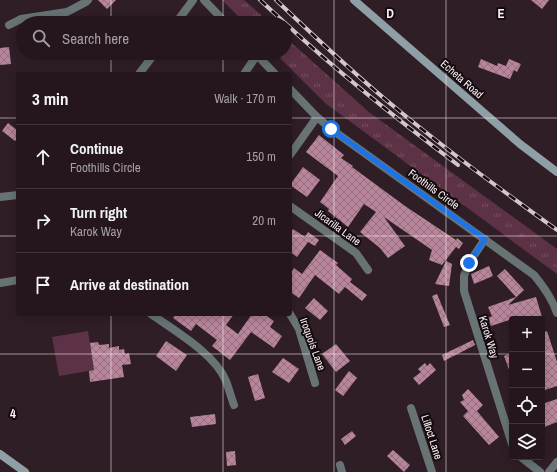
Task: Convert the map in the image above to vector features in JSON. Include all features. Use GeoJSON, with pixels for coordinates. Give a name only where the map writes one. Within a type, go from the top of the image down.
{"type":"FeatureCollection","features":[{"type":"Feature","properties":{"kind":"street"},"geometry":{"type":"LineString","coordinates":[[36,16],[67,12],[88,0]]}},
{"type":"Feature","properties":{"kind":"street"},"geometry":{"type":"LineString","coordinates":[[181,16],[193,0]]}},
{"type":"Feature","properties":{"kind":"street"},"geometry":{"type":"LineString","coordinates":[[204,0],[219,16]]}},
{"type":"Feature","properties":{"kind":"street","name":"Echeta Road"},"geometry":{"type":"LineString","coordinates":[[354,0],[520,144],[557,172]]}},
{"type":"Feature","properties":{"kind":"street"},"geometry":{"type":"LineString","coordinates":[[9,25],[16,21]]}},
{"type":"Feature","properties":{"kind":"street"},"geometry":{"type":"LineString","coordinates":[[140,72],[149,60]]}},
{"type":"Feature","properties":{"kind":"street"},"geometry":{"type":"LineString","coordinates":[[245,72],[252,60]]}},
{"type":"Feature","properties":{"kind":"street"},"geometry":{"type":"LineString","coordinates":[[262,60],[273,72]]}},
{"type":"Feature","properties":{"kind":"street","name":"Foothills Circle"},"geometry":{"type":"LineString","coordinates":[[292,91],[318,118],[534,275],[554,302],[557,313]]}},
{"type":"Feature","properties":{"kind":"street"},"geometry":{"type":"LineString","coordinates":[[292,152],[318,118]]}},
{"type":"Feature","properties":{"kind":"street"},"geometry":{"type":"LineString","coordinates":[[0,197],[16,195]]}},
{"type":"Feature","properties":{"kind":"street","name":"Jicarilla Lane"},"geometry":{"type":"LineString","coordinates":[[292,207],[356,253],[368,270]]}},
{"type":"Feature","properties":{"kind":"street","name":"Karok Way"},"geometry":{"type":"LineString","coordinates":[[485,239],[469,263],[464,276],[464,291],[509,434]]}},
{"type":"Feature","properties":{"kind":"street"},"geometry":{"type":"LineString","coordinates":[[0,283],[16,280]]}},
{"type":"Feature","properties":{"kind":"street"},"geometry":{"type":"LineString","coordinates":[[154,316],[206,354],[217,365],[226,380],[234,405]]}},
{"type":"Feature","properties":{"kind":"street","name":"Iroquois Lane"},"geometry":{"type":"LineString","coordinates":[[291,316],[299,330],[315,383]]}},
{"type":"Feature","properties":{"kind":"street","name":"Lilloct Lane"},"geometry":{"type":"LineString","coordinates":[[411,408],[432,472]]}},
{"type":"Feature","properties":{"kind":"street"},"geometry":{"type":"LineString","coordinates":[[0,454],[26,472]]}},
{"type":"Feature","properties":{"kind":"street"},"geometry":{"type":"LineString","coordinates":[[525,460],[540,472]]}},
{"type":"Feature","properties":{"kind":"street"},"geometry":{"type":"LineString","coordinates":[[549,472],[557,462]]}},
{"type":"Feature","properties":{"kind":"green space"},"geometry":{"type":"Polygon","coordinates":[[[222,0],[244,0],[262,16],[238,16],[222,0]]]}},
{"type":"Feature","properties":{"kind":"green space"},"geometry":{"type":"Polygon","coordinates":[[[292,43],[370,113],[557,249],[557,274],[325,103],[282,60],[292,60],[292,43]]]}},
{"type":"Feature","properties":{"kind":"green space"},"geometry":{"type":"Polygon","coordinates":[[[88,331],[94,370],[59,376],[52,337],[88,331]]]}},
{"type":"Feature","properties":{"kind":"building"},"geometry":{"type":"Polygon","coordinates":[[[98,0],[116,0],[107,9],[98,0]]]}},
{"type":"Feature","properties":{"kind":"building"},"geometry":{"type":"Polygon","coordinates":[[[531,0],[549,0],[542,9],[531,0]]]}},
{"type":"Feature","properties":{"kind":"building"},"geometry":{"type":"Polygon","coordinates":[[[9,47],[11,64],[0,65],[0,48],[9,47]]]}},
{"type":"Feature","properties":{"kind":"building"},"geometry":{"type":"Polygon","coordinates":[[[481,59],[497,66],[498,63],[506,66],[509,59],[521,64],[517,72],[514,70],[510,79],[478,67],[481,59]]]}},
{"type":"Feature","properties":{"kind":"building"},"geometry":{"type":"Polygon","coordinates":[[[8,123],[16,129],[16,140],[15,141],[2,131],[8,123]]]}},
{"type":"Feature","properties":{"kind":"building"},"geometry":{"type":"Polygon","coordinates":[[[319,135],[344,155],[341,158],[353,166],[352,167],[405,206],[456,240],[457,238],[463,243],[459,249],[456,247],[442,265],[429,260],[432,250],[384,217],[405,246],[388,258],[380,248],[360,232],[376,212],[364,204],[348,227],[328,211],[329,209],[320,202],[338,176],[306,152],[319,135]]]}},
{"type":"Feature","properties":{"kind":"building"},"geometry":{"type":"Polygon","coordinates":[[[303,167],[320,180],[307,197],[292,186],[292,182],[303,167]]]}},
{"type":"Feature","properties":{"kind":"building"},"geometry":{"type":"Polygon","coordinates":[[[293,229],[305,237],[308,232],[319,240],[315,246],[308,242],[297,257],[292,253],[293,229]]]}},
{"type":"Feature","properties":{"kind":"building"},"geometry":{"type":"Polygon","coordinates":[[[320,250],[338,263],[336,265],[352,279],[350,282],[367,295],[362,301],[345,287],[339,294],[315,275],[299,298],[292,293],[292,271],[294,268],[302,274],[320,250]]]}},
{"type":"Feature","properties":{"kind":"building"},"geometry":{"type":"Polygon","coordinates":[[[446,261],[452,264],[449,286],[435,284],[446,261]]]}},
{"type":"Feature","properties":{"kind":"building"},"geometry":{"type":"Polygon","coordinates":[[[489,266],[493,276],[474,284],[471,274],[489,266]]]}},
{"type":"Feature","properties":{"kind":"building"},"geometry":{"type":"Polygon","coordinates":[[[505,269],[524,290],[508,305],[536,297],[542,316],[509,316],[509,320],[491,326],[488,318],[492,316],[488,307],[516,297],[497,276],[505,269]]]}},
{"type":"Feature","properties":{"kind":"building"},"geometry":{"type":"Polygon","coordinates":[[[437,294],[450,325],[444,327],[432,296],[437,294]]]}},
{"type":"Feature","properties":{"kind":"building"},"geometry":{"type":"Polygon","coordinates":[[[314,298],[328,311],[320,320],[305,308],[314,298]]]}},
{"type":"Feature","properties":{"kind":"building"},"geometry":{"type":"Polygon","coordinates":[[[174,316],[233,316],[226,325],[238,334],[251,316],[267,316],[274,321],[270,327],[282,336],[274,348],[251,332],[230,360],[212,346],[217,340],[196,324],[191,331],[173,318],[174,316]]]}},
{"type":"Feature","properties":{"kind":"building"},"geometry":{"type":"Polygon","coordinates":[[[547,331],[557,362],[557,386],[545,390],[545,352],[545,332],[547,331]]]}},
{"type":"Feature","properties":{"kind":"building"},"geometry":{"type":"Polygon","coordinates":[[[473,340],[475,345],[444,361],[442,355],[473,340]]]}},
{"type":"Feature","properties":{"kind":"building"},"geometry":{"type":"Polygon","coordinates":[[[166,341],[187,355],[176,371],[156,356],[166,341]]]}},
{"type":"Feature","properties":{"kind":"building"},"geometry":{"type":"Polygon","coordinates":[[[98,342],[99,345],[109,344],[109,348],[119,346],[119,350],[124,349],[125,354],[129,353],[131,364],[122,365],[124,377],[90,382],[89,371],[94,370],[90,343],[98,342]]]}},
{"type":"Feature","properties":{"kind":"building"},"geometry":{"type":"Polygon","coordinates":[[[336,344],[350,361],[336,372],[322,354],[336,344]]]}},
{"type":"Feature","properties":{"kind":"building"},"geometry":{"type":"Polygon","coordinates":[[[509,354],[509,370],[504,356],[509,354]]]}},
{"type":"Feature","properties":{"kind":"building"},"geometry":{"type":"Polygon","coordinates":[[[283,358],[299,369],[289,383],[272,372],[283,358]]]}},
{"type":"Feature","properties":{"kind":"building"},"geometry":{"type":"Polygon","coordinates":[[[425,363],[427,366],[430,363],[436,370],[419,385],[413,378],[421,372],[418,369],[425,363]]]}},
{"type":"Feature","properties":{"kind":"building"},"geometry":{"type":"Polygon","coordinates":[[[349,371],[357,378],[343,396],[335,390],[349,371]]]}},
{"type":"Feature","properties":{"kind":"building"},"geometry":{"type":"Polygon","coordinates":[[[258,374],[265,398],[255,401],[248,377],[258,374]]]}},
{"type":"Feature","properties":{"kind":"building"},"geometry":{"type":"Polygon","coordinates":[[[468,389],[483,405],[477,411],[499,437],[489,445],[463,416],[468,411],[460,402],[464,400],[462,395],[468,389]]]}},
{"type":"Feature","properties":{"kind":"building"},"geometry":{"type":"Polygon","coordinates":[[[557,399],[557,422],[545,427],[545,424],[545,403],[557,399]]]}},
{"type":"Feature","properties":{"kind":"building"},"geometry":{"type":"Polygon","coordinates":[[[215,414],[216,424],[192,427],[190,417],[215,414]]]}},
{"type":"Feature","properties":{"kind":"building"},"geometry":{"type":"Polygon","coordinates":[[[352,431],[356,436],[345,445],[341,439],[352,431]]]}},
{"type":"Feature","properties":{"kind":"building"},"geometry":{"type":"Polygon","coordinates":[[[393,450],[410,465],[404,472],[387,456],[393,450]]]}},
{"type":"Feature","properties":{"kind":"building"},"geometry":{"type":"Polygon","coordinates":[[[235,451],[236,465],[227,466],[226,452],[235,451]]]}},
{"type":"Feature","properties":{"kind":"railway"},"geometry":{"type":"LineString","coordinates":[[260,0],[277,16]]}},
{"type":"Feature","properties":{"kind":"railway"},"geometry":{"type":"LineString","coordinates":[[276,0],[320,42],[381,96],[456,156],[557,230]]}},
{"type":"Feature","properties":{"kind":"railway"},"geometry":{"type":"LineString","coordinates":[[292,29],[370,96],[458,165]]}},
{"type":"Feature","properties":{"kind":"route"},"geometry":{"type":"LineString","coordinates":[[331,129],[485,239],[469,263]]}}]}
